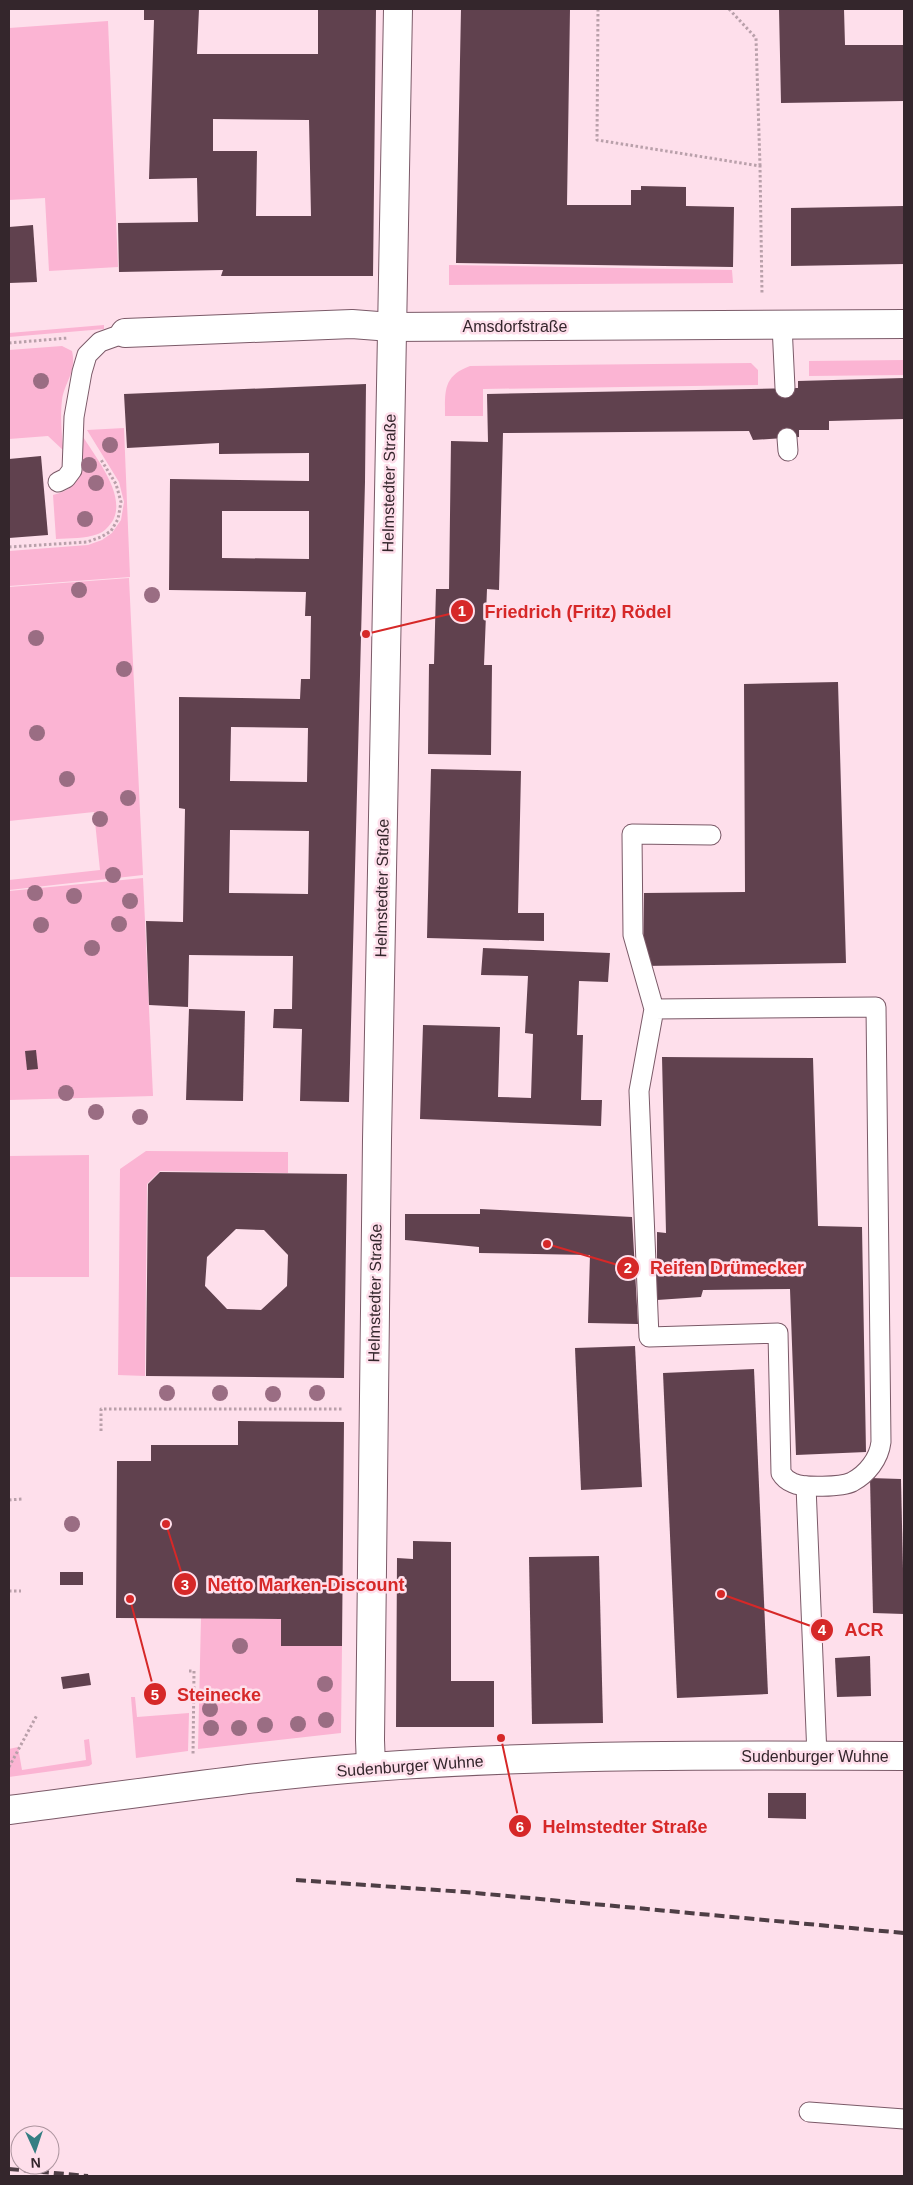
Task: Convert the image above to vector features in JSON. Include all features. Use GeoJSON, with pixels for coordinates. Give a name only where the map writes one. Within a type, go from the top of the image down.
{"type":"FeatureCollection","features":[{"type":"Feature","properties":{"kind":"street","name":"Helmstedter Straße"},"geometry":{"type":"LineString","coordinates":[[372,1767],[370,1740],[374,1409],[398,9]]}},
{"type":"Feature","properties":{"kind":"street","name":"Amsdorfstraße"},"geometry":{"type":"LineString","coordinates":[[125,333],[352,324],[392,327],[904,324]]}},
{"type":"Feature","properties":{"kind":"street","name":"Sudenburger Wuhne"},"geometry":{"type":"LineString","coordinates":[[9,1810],[372,1767],[635,1755],[904,1756]]}},
{"type":"Feature","properties":{"kind":"lane"},"geometry":{"type":"LineString","coordinates":[[772,325],[785,388]]}},
{"type":"Feature","properties":{"kind":"lane"},"geometry":{"type":"LineString","coordinates":[[58,482],[66,478],[72,470],[74,417],[87,355],[100,342],[125,333]]}},
{"type":"Feature","properties":{"kind":"lane"},"geometry":{"type":"LineString","coordinates":[[654,1009],[876,1007],[880,1448],[870,1467],[853,1482],[848,1484],[806,1486],[788,1481],[782,1475],[780,1469],[778,1333],[649,1337],[639,1091],[654,1009],[633,935],[632,834],[711,836]]}},
{"type":"Feature","properties":{"kind":"lane"},"geometry":{"type":"LineString","coordinates":[[806,1486],[817,1756]]}},
{"type":"Feature","properties":{"kind":"lane"},"geometry":{"type":"LineString","coordinates":[[809,2112],[904,2119]]}},
{"type":"Feature","properties":{"kind":"path"},"geometry":{"type":"LineString","coordinates":[[598,9],[597,140],[760,166]]}},
{"type":"Feature","properties":{"kind":"path"},"geometry":{"type":"LineString","coordinates":[[729,9],[756,38],[760,166],[772,325]]}},
{"type":"Feature","properties":{"kind":"path"},"geometry":{"type":"LineString","coordinates":[[9,548],[87,542],[111,531],[118,519],[121,502],[116,484],[74,417]]}},
{"type":"Feature","properties":{"kind":"path"},"geometry":{"type":"LineString","coordinates":[[101,1431],[101,1409],[374,1409]]}},
{"type":"Feature","properties":{"kind":"path"},"geometry":{"type":"LineString","coordinates":[[9,1500],[22,1499]]}},
{"type":"Feature","properties":{"kind":"path"},"geometry":{"type":"LineString","coordinates":[[9,1591],[21,1591]]}},
{"type":"Feature","properties":{"kind":"path"},"geometry":{"type":"LineString","coordinates":[[189,1671],[194,1671],[193,1787]]}},
{"type":"Feature","properties":{"kind":"path"},"geometry":{"type":"LineString","coordinates":[[9,1767],[37,1715]]}},
{"type":"Feature","properties":{"kind":"shaded area"},"geometry":{"type":"Polygon","coordinates":[[[108,21],[118,267],[49,271],[45,198],[9,200],[9,28],[108,21]]]}},
{"type":"Feature","properties":{"kind":"shaded area"},"geometry":{"type":"Polygon","coordinates":[[[449,265],[732,270],[733,283],[449,285],[449,265]]]}},
{"type":"Feature","properties":{"kind":"shaded area"},"geometry":{"type":"Polygon","coordinates":[[[104,325],[104,329],[9,337],[9,333],[104,325]]]}},
{"type":"Feature","properties":{"kind":"shaded area"},"geometry":{"type":"Polygon","coordinates":[[[62,346],[72,351],[73,358],[72,371],[62,400],[63,450],[48,436],[9,439],[9,350],[62,346]]]}},
{"type":"Feature","properties":{"kind":"shaded area"},"geometry":{"type":"Polygon","coordinates":[[[904,360],[904,375],[809,376],[809,361],[904,360]]]}},
{"type":"Feature","properties":{"kind":"shaded area"},"geometry":{"type":"Polygon","coordinates":[[[751,363],[758,370],[758,385],[483,389],[483,416],[445,416],[447,385],[461,370],[470,366],[751,363]]]}},
{"type":"Feature","properties":{"kind":"shaded area"},"geometry":{"type":"Polygon","coordinates":[[[124,428],[130,577],[9,586],[9,551],[88,545],[102,540],[112,533],[121,520],[124,502],[119,482],[87,430],[124,428]]]}},
{"type":"Feature","properties":{"kind":"shaded area"},"geometry":{"type":"Polygon","coordinates":[[[82,435],[108,477],[116,501],[116,512],[112,522],[100,533],[83,538],[56,539],[53,495],[72,486],[77,480],[81,465],[82,435]]]}},
{"type":"Feature","properties":{"kind":"shaded area"},"geometry":{"type":"Polygon","coordinates":[[[129,578],[143,875],[9,890],[9,880],[100,870],[94,812],[9,821],[9,587],[129,578]]]}},
{"type":"Feature","properties":{"kind":"shaded area"},"geometry":{"type":"Polygon","coordinates":[[[143,878],[153,1096],[9,1100],[9,891],[143,878]]]}},
{"type":"Feature","properties":{"kind":"shaded area"},"geometry":{"type":"Polygon","coordinates":[[[146,1151],[288,1152],[288,1173],[160,1171],[147,1184],[145,1376],[118,1375],[120,1169],[146,1151]]]}},
{"type":"Feature","properties":{"kind":"shaded area"},"geometry":{"type":"Polygon","coordinates":[[[89,1155],[89,1277],[9,1277],[9,1156],[89,1155]]]}},
{"type":"Feature","properties":{"kind":"shaded area"},"geometry":{"type":"Polygon","coordinates":[[[201,1618],[281,1619],[281,1646],[342,1646],[341,1733],[198,1749],[201,1618]]]}},
{"type":"Feature","properties":{"kind":"shaded area"},"geometry":{"type":"Polygon","coordinates":[[[131,1697],[135,1697],[137,1717],[189,1713],[188,1751],[136,1758],[131,1697]]]}},
{"type":"Feature","properties":{"kind":"shaded area"},"geometry":{"type":"Polygon","coordinates":[[[89,1739],[92,1764],[89,1766],[9,1777],[9,1749],[18,1747],[22,1770],[86,1760],[84,1740],[89,1739]]]}},
{"type":"Feature","properties":{"kind":"building"},"geometry":{"type":"Polygon","coordinates":[[[144,9],[199,9],[197,54],[318,54],[318,9],[376,9],[373,276],[221,276],[223,270],[119,272],[118,223],[198,222],[197,178],[149,179],[154,20],[144,20],[144,9]],[[213,119],[213,151],[257,151],[256,216],[311,216],[309,120],[213,119]]]}},
{"type":"Feature","properties":{"kind":"building"},"geometry":{"type":"Polygon","coordinates":[[[461,9],[570,9],[567,205],[631,205],[631,190],[641,190],[641,186],[686,187],[686,206],[734,207],[733,267],[456,263],[461,9]]]}},
{"type":"Feature","properties":{"kind":"building"},"geometry":{"type":"Polygon","coordinates":[[[779,9],[844,9],[845,45],[904,45],[904,101],[781,103],[779,9]]]}},
{"type":"Feature","properties":{"kind":"building"},"geometry":{"type":"Polygon","coordinates":[[[904,206],[904,264],[791,266],[791,208],[904,206]]]}},
{"type":"Feature","properties":{"kind":"building"},"geometry":{"type":"Polygon","coordinates":[[[33,225],[37,282],[9,283],[9,227],[33,225]]]}},
{"type":"Feature","properties":{"kind":"building"},"geometry":{"type":"Polygon","coordinates":[[[904,378],[904,419],[829,421],[829,430],[799,430],[799,437],[753,440],[749,431],[503,433],[499,590],[487,589],[484,665],[492,665],[491,755],[428,754],[429,664],[434,664],[436,589],[449,589],[451,441],[488,442],[487,394],[798,388],[798,381],[904,378]]]}},
{"type":"Feature","properties":{"kind":"building"},"geometry":{"type":"Polygon","coordinates":[[[366,384],[349,1102],[300,1101],[302,1029],[273,1028],[274,1009],[292,1009],[293,956],[189,955],[188,1007],[149,1005],[146,921],[183,922],[185,809],[179,808],[179,697],[300,699],[301,679],[310,679],[311,616],[305,616],[306,592],[169,590],[170,479],[309,481],[309,453],[219,454],[219,443],[127,448],[124,394],[366,384]],[[222,511],[222,558],[309,559],[309,511],[222,511]],[[231,727],[230,781],[307,782],[308,728],[231,727]],[[230,830],[229,893],[308,894],[309,831],[230,830]]]}},
{"type":"Feature","properties":{"kind":"building"},"geometry":{"type":"Polygon","coordinates":[[[41,456],[48,535],[9,538],[9,459],[41,456]]]}},
{"type":"Feature","properties":{"kind":"building"},"geometry":{"type":"Polygon","coordinates":[[[838,682],[846,963],[643,966],[644,893],[745,892],[744,684],[838,682]]]}},
{"type":"Feature","properties":{"kind":"building"},"geometry":{"type":"Polygon","coordinates":[[[431,769],[521,771],[518,913],[544,913],[544,941],[427,938],[431,769]]]}},
{"type":"Feature","properties":{"kind":"building"},"geometry":{"type":"Polygon","coordinates":[[[483,948],[610,953],[608,982],[579,981],[577,1035],[583,1035],[581,1100],[602,1100],[601,1126],[420,1119],[423,1025],[500,1027],[498,1097],[531,1098],[533,1034],[525,1033],[528,976],[481,975],[483,948]]]}},
{"type":"Feature","properties":{"kind":"building"},"geometry":{"type":"Polygon","coordinates":[[[189,1009],[245,1011],[243,1101],[186,1100],[189,1009]]]}},
{"type":"Feature","properties":{"kind":"building"},"geometry":{"type":"Polygon","coordinates":[[[36,1050],[38,1069],[27,1070],[25,1051],[36,1050]]]}},
{"type":"Feature","properties":{"kind":"building"},"geometry":{"type":"Polygon","coordinates":[[[662,1057],[813,1058],[818,1226],[862,1227],[866,1452],[796,1455],[790,1289],[703,1290],[701,1297],[657,1300],[657,1232],[666,1233],[662,1057]]]}},
{"type":"Feature","properties":{"kind":"building"},"geometry":{"type":"Polygon","coordinates":[[[160,1172],[347,1174],[344,1378],[146,1376],[148,1184],[160,1172]],[[236,1229],[207,1257],[205,1286],[227,1309],[261,1310],[287,1286],[288,1255],[264,1230],[236,1229]]]}},
{"type":"Feature","properties":{"kind":"building"},"geometry":{"type":"Polygon","coordinates":[[[480,1209],[632,1217],[638,1324],[588,1323],[590,1255],[479,1253],[479,1247],[405,1240],[405,1214],[480,1214],[480,1209]]]}},
{"type":"Feature","properties":{"kind":"building"},"geometry":{"type":"Polygon","coordinates":[[[635,1346],[642,1487],[581,1490],[575,1348],[635,1346]]]}},
{"type":"Feature","properties":{"kind":"building"},"geometry":{"type":"Polygon","coordinates":[[[754,1369],[768,1694],[677,1698],[663,1373],[754,1369]]]}},
{"type":"Feature","properties":{"kind":"building"},"geometry":{"type":"Polygon","coordinates":[[[238,1421],[344,1422],[342,1646],[281,1646],[281,1619],[116,1618],[117,1461],[151,1461],[151,1445],[238,1445],[238,1421]]]}},
{"type":"Feature","properties":{"kind":"building"},"geometry":{"type":"Polygon","coordinates":[[[870,1478],[901,1479],[904,1614],[873,1613],[870,1478]]]}},
{"type":"Feature","properties":{"kind":"building"},"geometry":{"type":"Polygon","coordinates":[[[413,1541],[451,1542],[451,1681],[494,1681],[494,1727],[396,1727],[397,1558],[413,1559],[413,1541]]]}},
{"type":"Feature","properties":{"kind":"building"},"geometry":{"type":"Polygon","coordinates":[[[599,1556],[603,1723],[532,1724],[529,1557],[599,1556]]]}},
{"type":"Feature","properties":{"kind":"building"},"geometry":{"type":"Polygon","coordinates":[[[60,1572],[83,1572],[83,1585],[60,1585],[60,1572]]]}},
{"type":"Feature","properties":{"kind":"building"},"geometry":{"type":"Polygon","coordinates":[[[870,1656],[871,1696],[837,1697],[835,1658],[870,1656]]]}},
{"type":"Feature","properties":{"kind":"building"},"geometry":{"type":"Polygon","coordinates":[[[89,1673],[91,1685],[63,1689],[61,1677],[89,1673]]]}},
{"type":"Feature","properties":{"kind":"building"},"geometry":{"type":"Polygon","coordinates":[[[768,1793],[806,1793],[806,1819],[768,1818],[768,1793]]]}},
{"type":"Feature","properties":{"kind":"railway"},"geometry":{"type":"LineString","coordinates":[[296,1880],[465,1892],[904,1933]]}},
{"type":"Feature","properties":{"kind":"railway"},"geometry":{"type":"LineString","coordinates":[[9,2169],[88,2176]]}},
{"type":"Feature","properties":{"kind":"place","name":"Friedrich (Fritz) Rödel"},"geometry":{"type":"Point","coordinates":[366,634]}},
{"type":"Feature","properties":{"kind":"place","name":"Reifen Drümecker"},"geometry":{"type":"Point","coordinates":[547,1244]}},
{"type":"Feature","properties":{"kind":"place","name":"Netto Marken-Discount"},"geometry":{"type":"Point","coordinates":[166,1524]}},
{"type":"Feature","properties":{"kind":"place","name":"ACR"},"geometry":{"type":"Point","coordinates":[721,1594]}},
{"type":"Feature","properties":{"kind":"place","name":"Steinecke"},"geometry":{"type":"Point","coordinates":[130,1599]}},
{"type":"Feature","properties":{"kind":"place","name":"Helmstedter Straße"},"geometry":{"type":"Point","coordinates":[501,1738]}}]}
